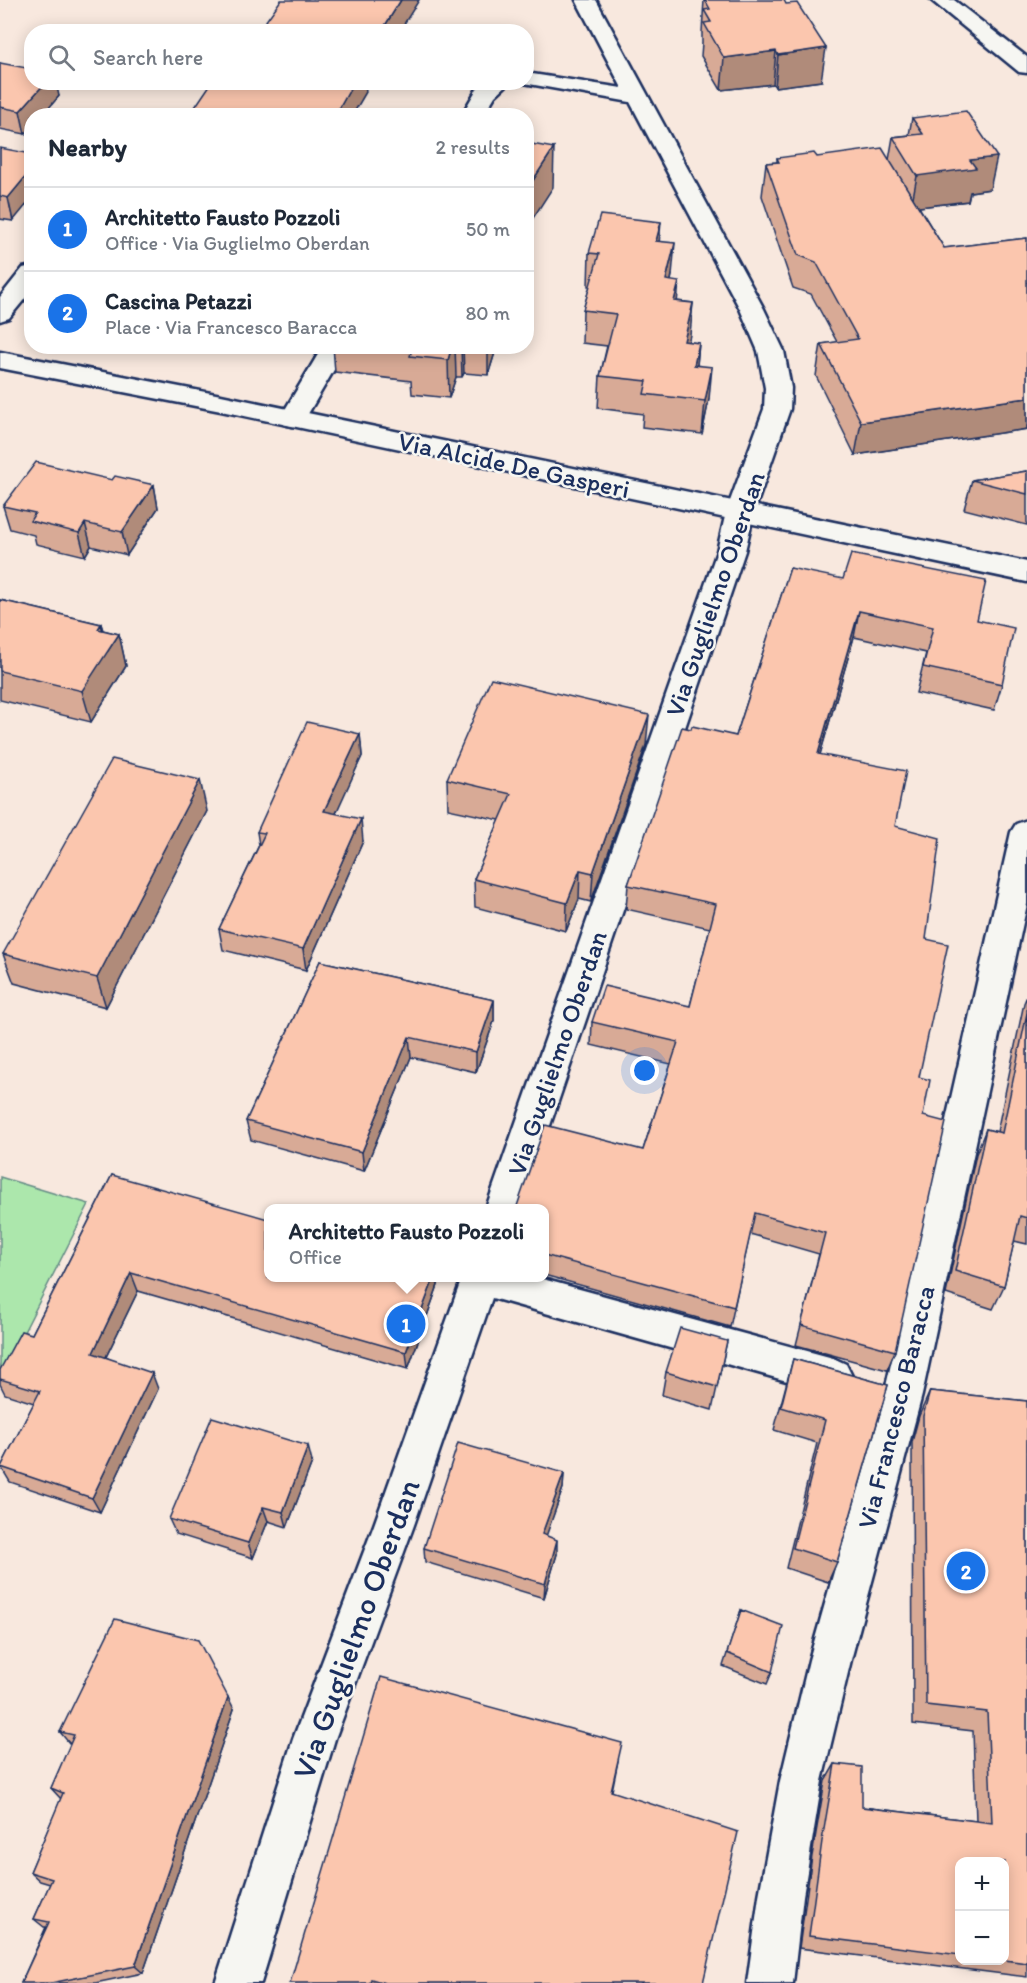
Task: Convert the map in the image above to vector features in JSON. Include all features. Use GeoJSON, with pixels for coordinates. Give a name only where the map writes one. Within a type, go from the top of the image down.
{"type":"FeatureCollection","features":[{"type":"Feature","properties":{"kind":"street","name":"Via Guglielmo Oberdan"},"geometry":{"type":"LineString","coordinates":[[506,1204],[731,551],[740,512],[777,409],[778,388],[771,351],[752,309],[586,0]]}},
{"type":"Feature","properties":{"kind":"street"},"geometry":{"type":"LineString","coordinates":[[941,0],[1027,67]]}},
{"type":"Feature","properties":{"kind":"street"},"geometry":{"type":"LineString","coordinates":[[534,80],[639,97]]}},
{"type":"Feature","properties":{"kind":"street"},"geometry":{"type":"LineString","coordinates":[[477,108],[489,90]]}},
{"type":"Feature","properties":{"kind":"street"},"geometry":{"type":"LineString","coordinates":[[0,313],[24,283]]}},
{"type":"Feature","properties":{"kind":"street"},"geometry":{"type":"LineString","coordinates":[[293,418],[331,354]]}},
{"type":"Feature","properties":{"kind":"street","name":"Via Alcide De Gasperi"},"geometry":{"type":"LineString","coordinates":[[0,360],[293,418],[1027,572]]}},
{"type":"Feature","properties":{"kind":"street","name":"Via Francesco Baracca"},"geometry":{"type":"LineString","coordinates":[[770,1983],[781,1896],[801,1781],[830,1660],[920,1397],[1025,844]]}},
{"type":"Feature","properties":{"kind":"street","name":"Via Guglielmo Oberdan"},"geometry":{"type":"LineString","coordinates":[[238,1983],[314,1739],[398,1514],[479,1282]]}},
{"type":"Feature","properties":{"kind":"street"},"geometry":{"type":"LineString","coordinates":[[495,1282],[920,1397]]}},
{"type":"Feature","properties":{"kind":"green space"},"geometry":{"type":"Polygon","coordinates":[[[0,1177],[89,1204],[0,1379],[0,1177]]]}},
{"type":"Feature","properties":{"kind":"building"},"geometry":{"type":"Polygon","coordinates":[[[281,0],[401,0],[386,24],[264,24],[281,0]]]}},
{"type":"Feature","properties":{"kind":"building"},"geometry":{"type":"Polygon","coordinates":[[[705,0],[784,0],[786,4],[797,3],[826,48],[778,55],[776,51],[724,58],[704,23],[711,22],[704,10],[710,9],[705,0]]]}},
{"type":"Feature","properties":{"kind":"building"},"geometry":{"type":"Polygon","coordinates":[[[0,63],[24,68],[24,90],[39,90],[20,111],[0,107],[0,63]]]}},
{"type":"Feature","properties":{"kind":"building"},"geometry":{"type":"Polygon","coordinates":[[[207,90],[350,90],[339,108],[194,108],[207,90]]]}},
{"type":"Feature","properties":{"kind":"building"},"geometry":{"type":"Polygon","coordinates":[[[966,111],[997,157],[970,160],[976,168],[917,176],[893,137],[923,134],[912,118],[966,111]]]}},
{"type":"Feature","properties":{"kind":"building"},"geometry":{"type":"Polygon","coordinates":[[[534,144],[554,148],[534,179],[534,144]]]}},
{"type":"Feature","properties":{"kind":"building"},"geometry":{"type":"Polygon","coordinates":[[[0,148],[24,152],[24,179],[8,198],[0,196],[0,148]]]}},
{"type":"Feature","properties":{"kind":"building"},"geometry":{"type":"Polygon","coordinates":[[[882,148],[944,248],[1027,238],[1027,398],[861,422],[821,344],[858,339],[816,262],[798,255],[766,163],[779,162],[777,158],[814,153],[817,157],[882,148]]]}},
{"type":"Feature","properties":{"kind":"building"},"geometry":{"type":"Polygon","coordinates":[[[600,215],[661,222],[656,241],[675,243],[666,280],[679,282],[674,301],[693,303],[684,341],[699,343],[694,365],[712,367],[705,401],[644,394],[647,381],[600,376],[616,314],[583,310],[599,254],[589,253],[600,215]]]}},
{"type":"Feature","properties":{"kind":"building"},"geometry":{"type":"Polygon","coordinates":[[[411,354],[450,354],[448,360],[410,356],[411,354]]]}},
{"type":"Feature","properties":{"kind":"building"},"geometry":{"type":"Polygon","coordinates":[[[36,462],[112,480],[115,476],[154,485],[122,532],[85,523],[79,533],[30,521],[35,513],[3,506],[36,462]]]}},
{"type":"Feature","properties":{"kind":"building"},"geometry":{"type":"Polygon","coordinates":[[[1027,471],[1027,494],[972,480],[1027,471]]]}},
{"type":"Feature","properties":{"kind":"building"},"geometry":{"type":"Polygon","coordinates":[[[851,554],[986,581],[977,620],[1014,628],[1002,684],[923,667],[933,627],[859,611],[818,754],[906,771],[895,826],[940,838],[926,939],[948,944],[919,1077],[930,1080],[923,1116],[946,1122],[895,1351],[801,1325],[825,1233],[755,1213],[734,1307],[549,1256],[549,1204],[518,1204],[545,1125],[643,1150],[678,1042],[592,1022],[604,986],[690,1006],[716,904],[628,885],[682,727],[691,729],[692,726],[736,736],[790,568],[843,579],[851,554]]]}},
{"type":"Feature","properties":{"kind":"building"},"geometry":{"type":"Polygon","coordinates":[[[0,600],[101,624],[98,629],[119,634],[82,691],[0,671],[0,600]]]}},
{"type":"Feature","properties":{"kind":"building"},"geometry":{"type":"Polygon","coordinates":[[[491,678],[649,715],[593,873],[580,870],[567,903],[474,879],[511,794],[447,779],[491,678]]]}},
{"type":"Feature","properties":{"kind":"building"},"geometry":{"type":"Polygon","coordinates":[[[307,722],[360,734],[324,811],[361,819],[303,949],[219,929],[265,833],[257,832],[307,722]]]}},
{"type":"Feature","properties":{"kind":"building"},"geometry":{"type":"Polygon","coordinates":[[[112,759],[200,780],[97,978],[3,954],[112,759]]]}},
{"type":"Feature","properties":{"kind":"building"},"geometry":{"type":"Polygon","coordinates":[[[320,961],[494,1000],[476,1052],[409,1037],[362,1152],[246,1121],[320,961]]]}},
{"type":"Feature","properties":{"kind":"building"},"geometry":{"type":"Polygon","coordinates":[[[1027,1013],[1027,1218],[1020,1216],[1004,1286],[955,1271],[986,1129],[1002,1133],[1027,1013]]]}},
{"type":"Feature","properties":{"kind":"building"},"geometry":{"type":"Polygon","coordinates":[[[112,1175],[264,1218],[264,1282],[432,1282],[406,1352],[131,1273],[93,1353],[152,1373],[92,1498],[1,1467],[40,1391],[0,1379],[0,1370],[21,1331],[32,1334],[112,1175]]]}},
{"type":"Feature","properties":{"kind":"building"},"geometry":{"type":"Polygon","coordinates":[[[680,1328],[727,1341],[717,1387],[666,1372],[680,1328]]]}},
{"type":"Feature","properties":{"kind":"building"},"geometry":{"type":"Polygon","coordinates":[[[793,1359],[888,1385],[837,1562],[793,1548],[825,1420],[781,1407],[793,1359]]]}},
{"type":"Feature","properties":{"kind":"building"},"geometry":{"type":"Polygon","coordinates":[[[930,1391],[1027,1401],[1027,1963],[1009,1961],[1009,1857],[955,1857],[955,1954],[809,1936],[835,1764],[862,1767],[862,1807],[992,1823],[987,1712],[926,1705],[923,1416],[930,1391]]]}},
{"type":"Feature","properties":{"kind":"building"},"geometry":{"type":"Polygon","coordinates":[[[212,1417],[308,1446],[283,1512],[263,1507],[248,1543],[169,1519],[212,1417]]]}},
{"type":"Feature","properties":{"kind":"building"},"geometry":{"type":"Polygon","coordinates":[[[458,1443],[564,1473],[542,1534],[557,1540],[545,1584],[424,1548],[458,1443]]]}},
{"type":"Feature","properties":{"kind":"building"},"geometry":{"type":"Polygon","coordinates":[[[741,1610],[783,1626],[772,1672],[727,1653],[741,1610]]]}},
{"type":"Feature","properties":{"kind":"building"},"geometry":{"type":"Polygon","coordinates":[[[115,1619],[198,1640],[228,1697],[135,1966],[51,1983],[21,1983],[49,1922],[34,1919],[52,1879],[30,1872],[63,1793],[51,1788],[74,1735],[60,1732],[115,1619]]]}},
{"type":"Feature","properties":{"kind":"building"},"geometry":{"type":"Polygon","coordinates":[[[381,1677],[622,1743],[611,1791],[738,1832],[703,1983],[385,1983],[371,1979],[370,1983],[290,1983],[381,1677]]]}},
{"type":"Feature","properties":{"kind":"place","name":"Architetto Fausto Pozzoli"},"geometry":{"type":"Point","coordinates":[406,1324]}},
{"type":"Feature","properties":{"kind":"place","name":"Cascina Petazzi"},"geometry":{"type":"Point","coordinates":[966,1571]}}]}
